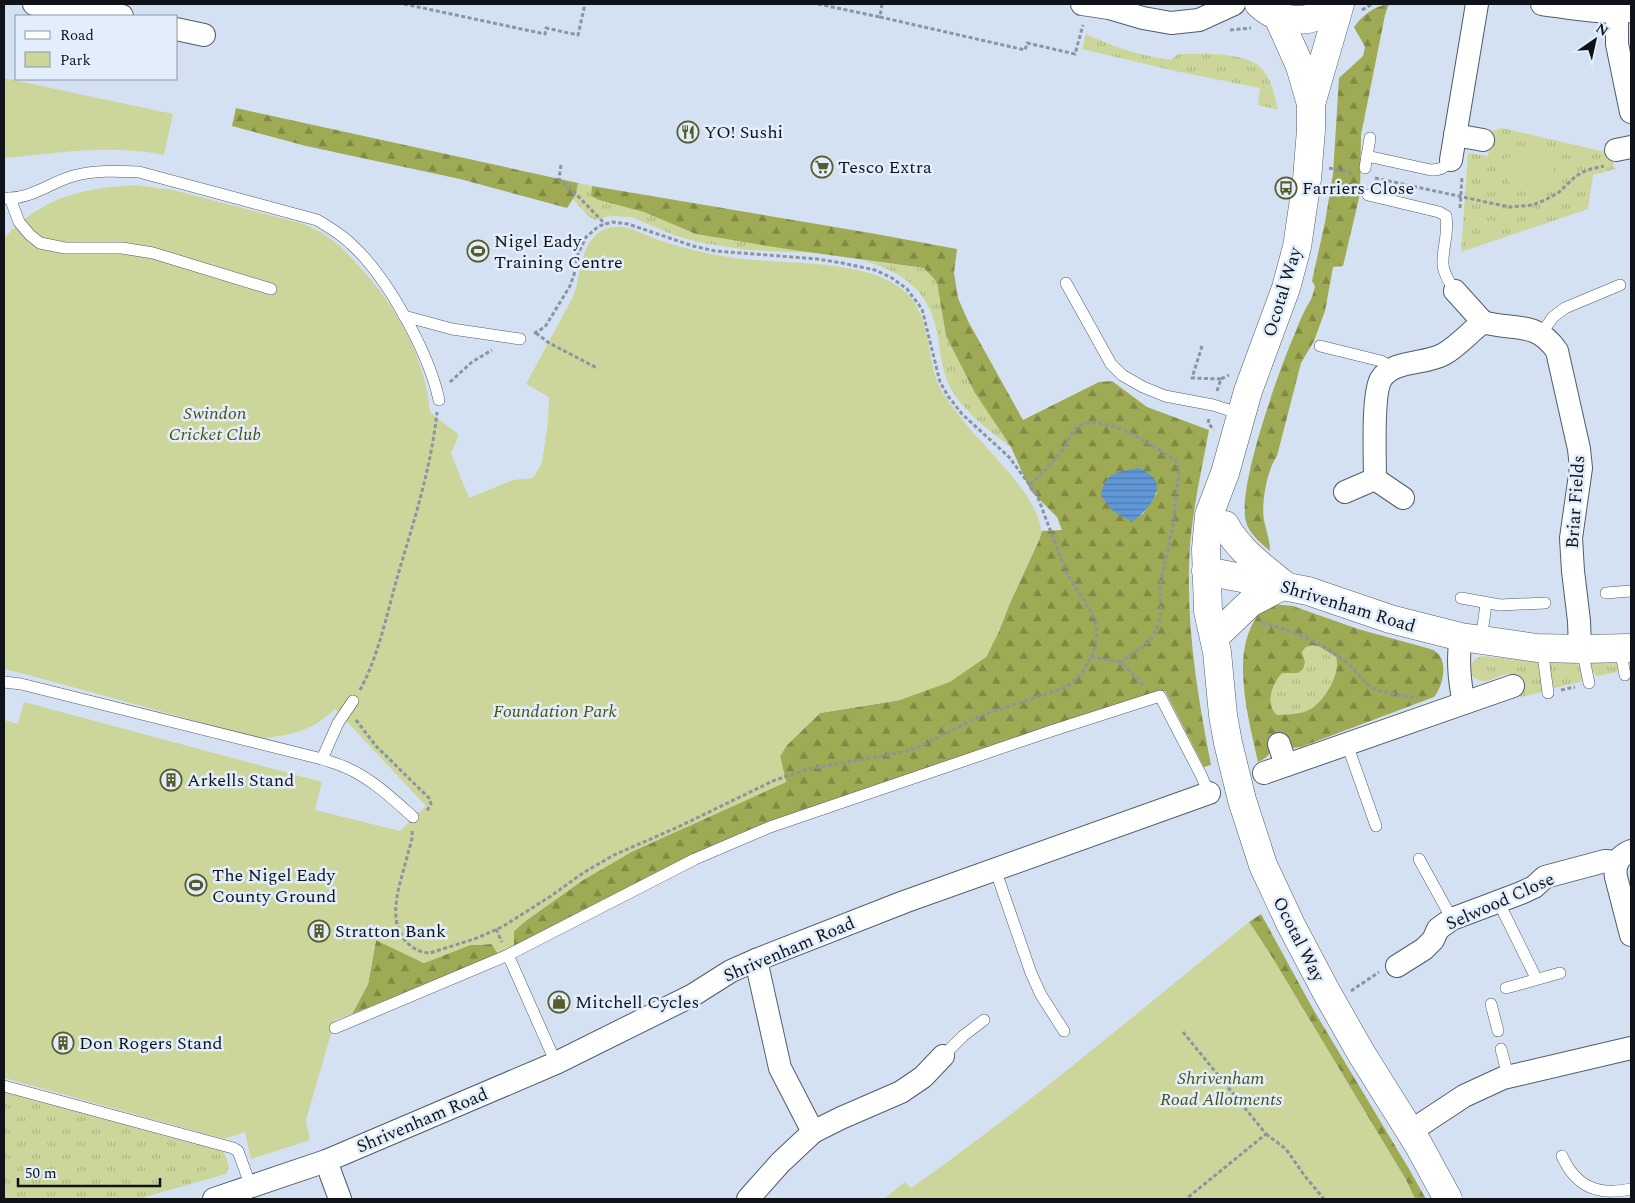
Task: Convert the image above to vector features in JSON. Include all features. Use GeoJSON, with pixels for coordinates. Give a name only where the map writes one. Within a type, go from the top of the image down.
{"type":"FeatureCollection","features":[{"type":"Feature","properties":{"kind":"main road"},"geometry":{"type":"LineString","coordinates":[[1264,16],[1297,20],[1309,19],[1321,15],[1338,4]]}},
{"type":"Feature","properties":{"kind":"main road","name":"Ocotal Way"},"geometry":{"type":"LineString","coordinates":[[1215,572],[1208,523],[1225,473],[1241,414],[1280,306],[1297,247],[1307,179],[1311,104],[1338,4]]}},
{"type":"Feature","properties":{"kind":"main road","name":"Ocotal Way"},"geometry":{"type":"LineString","coordinates":[[1264,16],[1300,66],[1311,104]]}},
{"type":"Feature","properties":{"kind":"main road","name":"Ocotal Way"},"geometry":{"type":"LineString","coordinates":[[1225,473],[1225,525],[1208,619],[1219,641],[1221,701],[1227,737],[1245,813],[1263,865],[1326,993],[1411,1132],[1448,1199]]}},
{"type":"Feature","properties":{"kind":"main road"},"geometry":{"type":"LineString","coordinates":[[1219,641],[1250,603],[1284,585],[1246,553],[1231,536],[1225,525]]}},
{"type":"Feature","properties":{"kind":"main road","name":"Shrivenham Road"},"geometry":{"type":"LineString","coordinates":[[1215,572],[1308,591],[1362,611],[1399,622],[1471,639],[1542,648],[1626,648]]}},
{"type":"Feature","properties":{"kind":"street"},"geometry":{"type":"LineString","coordinates":[[46,9],[77,12],[99,4]]}},
{"type":"Feature","properties":{"kind":"street"},"geometry":{"type":"LineString","coordinates":[[105,4],[119,15]]}},
{"type":"Feature","properties":{"kind":"street"},"geometry":{"type":"LineString","coordinates":[[1084,14],[1106,6],[1144,11],[1171,23],[1191,22],[1206,18],[1234,4]]}},
{"type":"Feature","properties":{"kind":"street"},"geometry":{"type":"LineString","coordinates":[[1451,160],[1477,4]]}},
{"type":"Feature","properties":{"kind":"street"},"geometry":{"type":"LineString","coordinates":[[1542,4],[1624,12],[1618,44],[1631,112]]}},
{"type":"Feature","properties":{"kind":"street"},"geometry":{"type":"LineString","coordinates":[[178,29],[204,35]]}},
{"type":"Feature","properties":{"kind":"street"},"geometry":{"type":"LineString","coordinates":[[1455,136],[1483,140]]}},
{"type":"Feature","properties":{"kind":"street"},"geometry":{"type":"LineString","coordinates":[[1455,291],[1483,322],[1521,327],[1535,330],[1541,334]]}},
{"type":"Feature","properties":{"kind":"street"},"geometry":{"type":"LineString","coordinates":[[1375,479],[1376,394],[1382,378],[1393,368],[1432,359],[1444,354],[1483,322]]}},
{"type":"Feature","properties":{"kind":"street","name":"Briar Fields"},"geometry":{"type":"LineString","coordinates":[[1541,334],[1549,340],[1557,351],[1579,450],[1581,468],[1571,538],[1581,649]]}},
{"type":"Feature","properties":{"kind":"street"},"geometry":{"type":"LineString","coordinates":[[1345,492],[1375,479]]}},
{"type":"Feature","properties":{"kind":"street"},"geometry":{"type":"LineString","coordinates":[[1375,479],[1403,498]]}},
{"type":"Feature","properties":{"kind":"street"},"geometry":{"type":"LineString","coordinates":[[1464,703],[1458,677],[1458,652],[1471,639]]}},
{"type":"Feature","properties":{"kind":"street"},"geometry":{"type":"LineString","coordinates":[[1264,773],[1513,686]]}},
{"type":"Feature","properties":{"kind":"street"},"geometry":{"type":"LineString","coordinates":[[1279,744],[1286,766]]}},
{"type":"Feature","properties":{"kind":"street","name":"Shrivenham Road"},"geometry":{"type":"LineString","coordinates":[[214,1199],[326,1161],[556,1063],[693,995],[730,971],[756,960],[995,869],[1209,793]]}},
{"type":"Feature","properties":{"kind":"street"},"geometry":{"type":"LineString","coordinates":[[1624,856],[1615,869],[1631,935]]}},
{"type":"Feature","properties":{"kind":"street","name":"Selwood Close"},"geometry":{"type":"LineString","coordinates":[[1397,966],[1424,949],[1433,940],[1438,929],[1452,919],[1521,894],[1545,877],[1624,856]]}},
{"type":"Feature","properties":{"kind":"street"},"geometry":{"type":"LineString","coordinates":[[756,960],[780,1068],[813,1132]]}},
{"type":"Feature","properties":{"kind":"street"},"geometry":{"type":"LineString","coordinates":[[1411,1132],[1464,1096],[1508,1076],[1631,1048]]}},
{"type":"Feature","properties":{"kind":"street"},"geometry":{"type":"LineString","coordinates":[[748,1199],[780,1162],[813,1132],[901,1092],[923,1077],[943,1056]]}},
{"type":"Feature","properties":{"kind":"street"},"geometry":{"type":"LineString","coordinates":[[326,1161],[340,1199]]}},
{"type":"Feature","properties":{"kind":"lane"},"geometry":{"type":"LineString","coordinates":[[1370,138],[1364,169],[1439,170],[1451,160]]}},
{"type":"Feature","properties":{"kind":"lane"},"geometry":{"type":"LineString","coordinates":[[270,289],[153,253],[122,248],[65,248],[40,243],[19,222],[7,198],[24,197],[74,176],[113,171],[138,172],[316,220],[331,228],[351,244],[367,260],[384,284],[404,316],[432,372],[439,400]]}},
{"type":"Feature","properties":{"kind":"lane"},"geometry":{"type":"LineString","coordinates":[[1368,195],[1439,212],[1446,216],[1447,225],[1443,265],[1446,276],[1455,291]]}},
{"type":"Feature","properties":{"kind":"lane"},"geometry":{"type":"LineString","coordinates":[[1066,283],[1111,364],[1122,375],[1143,387],[1166,396],[1213,405],[1241,414]]}},
{"type":"Feature","properties":{"kind":"lane"},"geometry":{"type":"LineString","coordinates":[[1541,334],[1553,317],[1565,308],[1620,285]]}},
{"type":"Feature","properties":{"kind":"lane"},"geometry":{"type":"LineString","coordinates":[[404,316],[452,329],[520,339]]}},
{"type":"Feature","properties":{"kind":"lane"},"geometry":{"type":"LineString","coordinates":[[1320,346],[1381,361],[1393,368]]}},
{"type":"Feature","properties":{"kind":"lane"},"geometry":{"type":"LineString","coordinates":[[1606,593],[1631,591]]}},
{"type":"Feature","properties":{"kind":"lane"},"geometry":{"type":"LineString","coordinates":[[1461,598],[1500,605],[1545,603]]}},
{"type":"Feature","properties":{"kind":"lane"},"geometry":{"type":"LineString","coordinates":[[1471,639],[1486,604]]}},
{"type":"Feature","properties":{"kind":"lane"},"geometry":{"type":"LineString","coordinates":[[1542,648],[1548,693]]}},
{"type":"Feature","properties":{"kind":"lane"},"geometry":{"type":"LineString","coordinates":[[1625,675],[1626,648]]}},
{"type":"Feature","properties":{"kind":"lane"},"geometry":{"type":"LineString","coordinates":[[1581,649],[1590,683]]}},
{"type":"Feature","properties":{"kind":"lane"},"geometry":{"type":"LineString","coordinates":[[4,682],[21,684],[322,758],[346,767],[366,778],[415,820]]}},
{"type":"Feature","properties":{"kind":"lane"},"geometry":{"type":"LineString","coordinates":[[335,1028],[508,955],[694,859],[770,827],[1051,730],[1160,696],[1209,793]]}},
{"type":"Feature","properties":{"kind":"lane"},"geometry":{"type":"LineString","coordinates":[[322,758],[335,729],[350,706]]}},
{"type":"Feature","properties":{"kind":"lane"},"geometry":{"type":"LineString","coordinates":[[1347,744],[1376,826]]}},
{"type":"Feature","properties":{"kind":"lane"},"geometry":{"type":"LineString","coordinates":[[1419,859],[1452,919]]}},
{"type":"Feature","properties":{"kind":"lane"},"geometry":{"type":"LineString","coordinates":[[995,869],[1031,973],[1064,1031]]}},
{"type":"Feature","properties":{"kind":"lane"},"geometry":{"type":"LineString","coordinates":[[1498,901],[1536,978]]}},
{"type":"Feature","properties":{"kind":"lane"},"geometry":{"type":"LineString","coordinates":[[508,955],[556,1063]]}},
{"type":"Feature","properties":{"kind":"lane"},"geometry":{"type":"LineString","coordinates":[[1506,988],[1536,978],[1560,973]]}},
{"type":"Feature","properties":{"kind":"lane"},"geometry":{"type":"LineString","coordinates":[[1491,1004],[1498,1031]]}},
{"type":"Feature","properties":{"kind":"lane"},"geometry":{"type":"LineString","coordinates":[[943,1056],[963,1036],[984,1020]]}},
{"type":"Feature","properties":{"kind":"lane"},"geometry":{"type":"LineString","coordinates":[[1501,1049],[1508,1076]]}},
{"type":"Feature","properties":{"kind":"lane"},"geometry":{"type":"LineString","coordinates":[[4,1086],[233,1148],[238,1151],[251,1187]]}},
{"type":"Feature","properties":{"kind":"lane"},"geometry":{"type":"LineString","coordinates":[[1562,1156],[1568,1170],[1581,1182],[1590,1187],[1614,1192],[1631,1189]]}},
{"type":"Feature","properties":{"kind":"path"},"geometry":{"type":"LineString","coordinates":[[404,4],[544,34],[546,28],[578,36],[585,4]]}},
{"type":"Feature","properties":{"kind":"path"},"geometry":{"type":"LineString","coordinates":[[818,4],[1025,50],[1027,43],[1075,54],[1084,14]]}},
{"type":"Feature","properties":{"kind":"path"},"geometry":{"type":"LineString","coordinates":[[880,17],[882,4]]}},
{"type":"Feature","properties":{"kind":"path"},"geometry":{"type":"LineString","coordinates":[[1222,32],[1239,28],[1264,16]]}},
{"type":"Feature","properties":{"kind":"path"},"geometry":{"type":"LineString","coordinates":[[1328,167],[1364,169],[1460,198],[1509,208],[1533,205],[1558,193],[1576,176],[1619,154]]}},
{"type":"Feature","properties":{"kind":"path"},"geometry":{"type":"LineString","coordinates":[[1451,160],[1464,163],[1460,217]]}},
{"type":"Feature","properties":{"kind":"path"},"geometry":{"type":"LineString","coordinates":[[561,165],[559,179],[606,224]]}},
{"type":"Feature","properties":{"kind":"path"},"geometry":{"type":"LineString","coordinates":[[415,820],[396,908],[397,922],[402,936],[409,944],[424,953],[430,954],[477,938],[502,927],[598,863],[786,775],[913,749],[982,715],[1064,688],[1079,677],[1092,657],[1096,646],[1097,633],[1092,613],[1083,596],[1066,572],[1038,496],[1009,457],[962,414],[940,382],[922,309],[907,289],[892,278],[875,270],[818,259],[715,251],[620,222],[606,224],[599,226],[586,237],[578,254],[570,286],[545,327],[536,333],[494,349],[472,362],[448,384],[439,400],[432,446],[392,598],[370,666],[350,706],[376,746],[429,798],[431,804],[424,814]]}},
{"type":"Feature","properties":{"kind":"path"},"geometry":{"type":"LineString","coordinates":[[536,333],[549,343],[597,368]]}},
{"type":"Feature","properties":{"kind":"path"},"geometry":{"type":"LineString","coordinates":[[1202,346],[1192,378],[1220,380],[1232,372]]}},
{"type":"Feature","properties":{"kind":"path"},"geometry":{"type":"LineString","coordinates":[[1214,433],[1212,426],[1208,423],[1220,380]]}},
{"type":"Feature","properties":{"kind":"path"},"geometry":{"type":"LineString","coordinates":[[1030,485],[1045,471],[1066,446],[1076,428],[1091,423],[1104,423],[1123,430],[1177,462],[1179,471],[1173,525],[1160,585],[1161,611],[1159,623],[1148,642],[1121,662]]}},
{"type":"Feature","properties":{"kind":"path"},"geometry":{"type":"LineString","coordinates":[[1258,622],[1280,627],[1317,642],[1352,666],[1364,681],[1376,689],[1421,699],[1427,715]]}},
{"type":"Feature","properties":{"kind":"path"},"geometry":{"type":"LineString","coordinates":[[1092,657],[1121,662],[1155,698]]}},
{"type":"Feature","properties":{"kind":"path"},"geometry":{"type":"LineString","coordinates":[[1548,693],[1590,683]]}},
{"type":"Feature","properties":{"kind":"path"},"geometry":{"type":"LineString","coordinates":[[413,832],[406,825],[415,820]]}},
{"type":"Feature","properties":{"kind":"path"},"geometry":{"type":"LineString","coordinates":[[1350,992],[1394,962],[1397,966]]}},
{"type":"Feature","properties":{"kind":"path"},"geometry":{"type":"LineString","coordinates":[[1346,985],[1354,999]]}},
{"type":"Feature","properties":{"kind":"path"},"geometry":{"type":"LineString","coordinates":[[1183,1032],[1266,1134],[1286,1149],[1324,1199]]}},
{"type":"Feature","properties":{"kind":"path"},"geometry":{"type":"LineString","coordinates":[[1186,1199],[1266,1134]]}},
{"type":"Feature","properties":{"kind":"green space"},"geometry":{"type":"Polygon","coordinates":[[[1391,4],[1388,6],[1385,15],[1361,135],[1360,194],[1343,266],[1333,267],[1325,311],[1314,341],[1301,363],[1277,456],[1270,470],[1266,487],[1263,513],[1270,551],[1254,536],[1247,525],[1245,509],[1252,461],[1286,354],[1314,291],[1315,286],[1312,281],[1333,174],[1339,78],[1363,56],[1365,47],[1354,27],[1368,13],[1391,4]]]}},
{"type":"Feature","properties":{"kind":"green space"},"geometry":{"type":"Polygon","coordinates":[[[1086,34],[1128,50],[1171,60],[1178,54],[1224,55],[1247,59],[1256,64],[1266,74],[1273,89],[1278,110],[1258,105],[1260,88],[1175,71],[1082,49],[1086,34]]]}},
{"type":"Feature","properties":{"kind":"green space"},"geometry":{"type":"Polygon","coordinates":[[[4,78],[173,114],[164,155],[124,150],[104,150],[4,158],[4,78]]]}},
{"type":"Feature","properties":{"kind":"green space"},"geometry":{"type":"Polygon","coordinates":[[[236,108],[578,183],[576,194],[567,208],[460,179],[306,146],[232,126],[236,108]]]}},
{"type":"Feature","properties":{"kind":"green space"},"geometry":{"type":"Polygon","coordinates":[[[1502,128],[1610,153],[1615,169],[1593,175],[1588,209],[1461,252],[1468,153],[1488,156],[1492,131],[1502,128]]]}},
{"type":"Feature","properties":{"kind":"green space"},"geometry":{"type":"Polygon","coordinates":[[[1552,153],[1555,184],[1510,189],[1506,158],[1552,153]]]}},
{"type":"Feature","properties":{"kind":"green space"},"geometry":{"type":"Polygon","coordinates":[[[578,183],[592,186],[591,196],[599,200],[793,250],[813,253],[746,250],[697,242],[674,235],[631,217],[610,216],[595,220],[588,216],[573,199],[578,183]]]}},
{"type":"Feature","properties":{"kind":"green space"},"geometry":{"type":"Polygon","coordinates":[[[135,185],[173,190],[301,223],[322,233],[340,246],[370,279],[395,313],[406,332],[422,370],[430,412],[459,435],[451,453],[469,498],[513,480],[533,478],[542,463],[548,421],[549,397],[526,384],[573,297],[582,260],[590,242],[595,235],[603,230],[622,227],[685,248],[743,259],[815,264],[863,271],[884,279],[902,289],[911,298],[926,331],[933,367],[940,388],[968,427],[1006,469],[1029,499],[1037,514],[1041,530],[1039,540],[986,657],[950,682],[900,700],[820,713],[787,745],[780,756],[786,782],[631,852],[583,880],[514,931],[514,947],[498,954],[492,944],[470,945],[424,963],[376,940],[368,984],[352,1014],[335,1020],[306,1120],[310,1140],[251,1159],[245,1132],[224,1139],[4,1078],[4,720],[18,724],[24,702],[322,782],[315,810],[400,831],[426,806],[335,709],[317,723],[301,731],[261,739],[4,669],[4,238],[34,213],[64,197],[97,189],[135,185]]]}},
{"type":"Feature","properties":{"kind":"green space"},"geometry":{"type":"Polygon","coordinates":[[[592,186],[957,249],[954,273],[958,298],[968,321],[1023,420],[1099,382],[1112,381],[1147,407],[1209,430],[1193,517],[1190,546],[1189,601],[1193,656],[1211,765],[1204,767],[1165,691],[1050,726],[768,823],[514,947],[514,931],[583,880],[631,852],[786,782],[780,756],[787,745],[820,713],[900,700],[986,657],[1042,531],[1062,530],[1057,517],[1030,490],[1011,447],[975,393],[946,336],[937,282],[924,268],[793,250],[696,234],[644,212],[599,200],[591,196],[592,186]],[[1140,468],[1142,515],[1157,493],[1140,468]]]}},
{"type":"Feature","properties":{"kind":"green space"},"geometry":{"type":"Polygon","coordinates":[[[861,260],[924,268],[937,281],[946,336],[975,393],[1011,447],[973,416],[951,388],[943,366],[933,317],[920,293],[900,276],[875,264],[861,260]]]}},
{"type":"Feature","properties":{"kind":"green space"},"geometry":{"type":"Polygon","coordinates":[[[1269,604],[1293,606],[1358,629],[1434,650],[1440,655],[1442,661],[1441,683],[1434,697],[1301,747],[1293,748],[1288,743],[1272,748],[1263,760],[1258,762],[1245,701],[1243,678],[1247,637],[1255,619],[1269,604]],[[1312,645],[1306,647],[1302,652],[1305,662],[1303,669],[1298,673],[1282,673],[1279,677],[1273,688],[1270,700],[1273,710],[1277,715],[1304,712],[1317,704],[1327,693],[1334,678],[1337,663],[1336,657],[1320,647],[1312,645]]]}},
{"type":"Feature","properties":{"kind":"green space"},"geometry":{"type":"Polygon","coordinates":[[[1312,645],[1320,647],[1336,657],[1336,671],[1331,686],[1312,709],[1300,713],[1277,715],[1273,710],[1270,700],[1273,688],[1282,673],[1298,673],[1305,662],[1302,652],[1306,647],[1312,645]]]}},
{"type":"Feature","properties":{"kind":"green space"},"geometry":{"type":"Polygon","coordinates":[[[1482,656],[1539,662],[1543,692],[1521,697],[1513,677],[1508,674],[1487,681],[1474,678],[1469,673],[1471,664],[1482,656]]]}},
{"type":"Feature","properties":{"kind":"green space"},"geometry":{"type":"Polygon","coordinates":[[[1617,660],[1619,667],[1617,672],[1597,676],[1588,664],[1589,662],[1617,660]]]}},
{"type":"Feature","properties":{"kind":"green space"},"geometry":{"type":"Polygon","coordinates":[[[1551,662],[1574,662],[1580,666],[1582,678],[1580,682],[1554,688],[1551,685],[1549,665],[1551,662]]]}},
{"type":"Feature","properties":{"kind":"green space"},"geometry":{"type":"Polygon","coordinates":[[[1261,914],[1313,1009],[1426,1199],[1415,1199],[1406,1180],[1249,922],[1261,914]]]}},
{"type":"Feature","properties":{"kind":"green space","name":"Shrivenham Road Allotments"},"geometry":{"type":"Polygon","coordinates":[[[1249,922],[1406,1180],[1415,1199],[884,1199],[905,1182],[911,1188],[955,1157],[1082,1058],[1249,922]]]}},
{"type":"Feature","properties":{"kind":"green space"},"geometry":{"type":"Polygon","coordinates":[[[376,940],[424,963],[470,945],[492,944],[498,954],[352,1014],[368,984],[376,940]]]}},
{"type":"Feature","properties":{"kind":"green space"},"geometry":{"type":"Polygon","coordinates":[[[4,1092],[224,1152],[229,1167],[226,1174],[138,1199],[4,1199],[4,1092]]]}},
{"type":"Feature","properties":{"kind":"water"},"geometry":{"type":"Polygon","coordinates":[[[1140,468],[1153,477],[1157,489],[1152,502],[1132,522],[1113,511],[1101,496],[1105,482],[1109,477],[1125,470],[1140,468]]]}},
{"type":"Feature","properties":{"kind":"place","name":"YO! Sushi"},"geometry":{"type":"Point","coordinates":[688,132]}},
{"type":"Feature","properties":{"kind":"place","name":"Tesco Extra"},"geometry":{"type":"Point","coordinates":[822,167]}},
{"type":"Feature","properties":{"kind":"place","name":"Farriers Close"},"geometry":{"type":"Point","coordinates":[1286,188]}},
{"type":"Feature","properties":{"kind":"place","name":"Nigel Eady Training Centre"},"geometry":{"type":"Point","coordinates":[478,251]}},
{"type":"Feature","properties":{"kind":"place","name":"Arkells Stand"},"geometry":{"type":"Point","coordinates":[171,780]}},
{"type":"Feature","properties":{"kind":"place","name":"The Nigel Eady County Ground"},"geometry":{"type":"Point","coordinates":[196,885]}},
{"type":"Feature","properties":{"kind":"place","name":"Stratton Bank"},"geometry":{"type":"Point","coordinates":[319,931]}},
{"type":"Feature","properties":{"kind":"place","name":"Mitchell Cycles"},"geometry":{"type":"Point","coordinates":[559,1002]}},
{"type":"Feature","properties":{"kind":"place","name":"Don Rogers Stand"},"geometry":{"type":"Point","coordinates":[63,1043]}},
{"type":"Feature","properties":{"kind":"park label","name":"Swindon Cricket Club"},"geometry":{"type":"Point","coordinates":[215,423]}},
{"type":"Feature","properties":{"kind":"park label","name":"Foundation Park"},"geometry":{"type":"Point","coordinates":[555,711]}}]}
